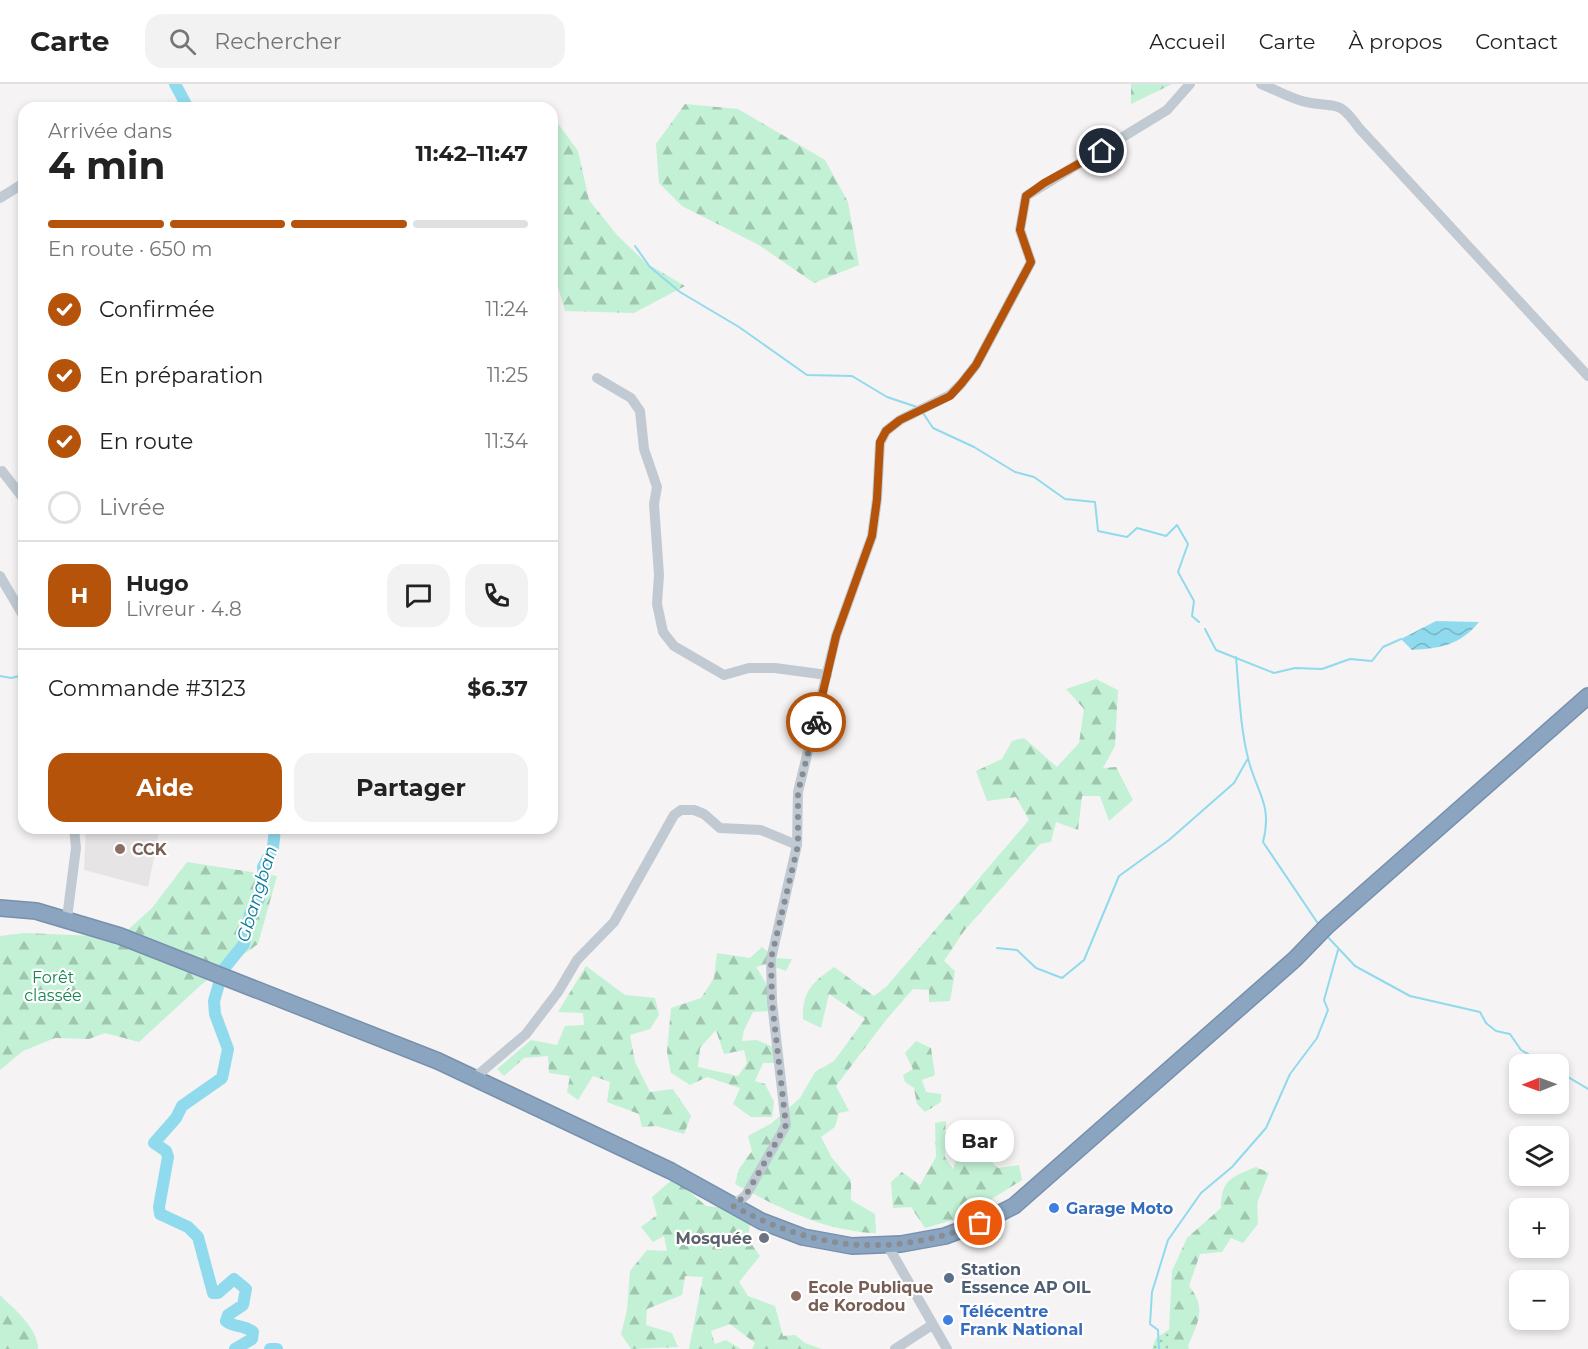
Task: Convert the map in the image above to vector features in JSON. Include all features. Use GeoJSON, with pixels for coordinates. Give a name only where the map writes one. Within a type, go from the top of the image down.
{"type":"FeatureCollection","features":[{"type":"Feature","properties":{"kind":"highway"},"geometry":{"type":"LineString","coordinates":[[0,908],[36,911],[67,918],[120,936],[438,1061],[472,1080],[671,1171],[761,1221],[803,1237],[852,1246],[888,1246],[945,1236],[980,1223],[1014,1206],[1588,696]]}},
{"type":"Feature","properties":{"kind":"street"},"geometry":{"type":"LineString","coordinates":[[733,1206],[746,1195],[786,1125],[772,1002],[771,959],[798,845],[798,792],[839,626],[872,536],[877,499],[880,442],[886,431],[900,420],[950,396],[976,365],[1031,262],[1020,230],[1026,196],[1167,110],[1190,84]]}},
{"type":"Feature","properties":{"kind":"street"},"geometry":{"type":"LineString","coordinates":[[1261,84],[1303,101],[1335,104],[1346,110],[1359,128],[1588,376]]}},
{"type":"Feature","properties":{"kind":"street"},"geometry":{"type":"LineString","coordinates":[[0,198],[18,187]]}},
{"type":"Feature","properties":{"kind":"street"},"geometry":{"type":"LineString","coordinates":[[597,378],[632,398],[640,411],[644,449],[657,487],[654,504],[659,575],[657,604],[663,632],[674,646],[724,675],[749,668],[775,668],[827,675]]}},
{"type":"Feature","properties":{"kind":"street"},"geometry":{"type":"LineString","coordinates":[[2,471],[18,492]]}},
{"type":"Feature","properties":{"kind":"street"},"geometry":{"type":"LineString","coordinates":[[0,576],[18,607]]}},
{"type":"Feature","properties":{"kind":"street"},"geometry":{"type":"LineString","coordinates":[[472,1080],[526,1034],[558,992],[577,960],[614,922],[674,815],[681,810],[694,810],[704,814],[720,828],[761,830],[798,845]]}},
{"type":"Feature","properties":{"kind":"street"},"geometry":{"type":"LineString","coordinates":[[67,918],[76,848],[75,834]]}},
{"type":"Feature","properties":{"kind":"street"},"geometry":{"type":"LineString","coordinates":[[888,1246],[947,1349]]}},
{"type":"Feature","properties":{"kind":"street"},"geometry":{"type":"LineString","coordinates":[[895,1349],[932,1325]]}},
{"type":"Feature","properties":{"kind":"shaded area","name":"CCK"},"geometry":{"type":"Polygon","coordinates":[[[86,834],[159,834],[148,887],[84,870],[86,834]]]}},
{"type":"Feature","properties":{"kind":"green space"},"geometry":{"type":"Polygon","coordinates":[[[1131,84],[1172,84],[1131,104],[1131,84]]]}},
{"type":"Feature","properties":{"kind":"green space"},"geometry":{"type":"Polygon","coordinates":[[[685,104],[738,109],[825,160],[848,202],[859,265],[814,283],[759,245],[682,206],[659,183],[656,144],[685,104]]]}},
{"type":"Feature","properties":{"kind":"green space"},"geometry":{"type":"Polygon","coordinates":[[[558,123],[578,151],[589,200],[617,235],[646,263],[685,286],[634,313],[565,311],[558,287],[558,123]]]}},
{"type":"Feature","properties":{"kind":"green space"},"geometry":{"type":"Polygon","coordinates":[[[1096,679],[1118,690],[1115,746],[1103,768],[1116,767],[1133,800],[1109,821],[1100,796],[1082,796],[1078,830],[1056,822],[1051,842],[1040,844],[964,931],[944,961],[955,971],[950,1001],[929,1002],[929,990],[913,989],[886,1020],[836,1086],[849,1111],[839,1113],[835,1127],[821,1137],[832,1158],[851,1180],[851,1200],[875,1214],[876,1233],[820,1223],[786,1210],[735,1184],[739,1169],[752,1151],[748,1136],[772,1123],[800,1098],[815,1072],[834,1061],[865,1019],[829,994],[821,1028],[803,1019],[804,1001],[810,988],[834,967],[874,996],[887,986],[1029,820],[1016,797],[987,801],[976,771],[1002,759],[1012,741],[1024,738],[1057,767],[1079,743],[1084,709],[1066,689],[1096,679]]]}},
{"type":"Feature","properties":{"kind":"green space","name":"Forêt classée"},"geometry":{"type":"Polygon","coordinates":[[[187,862],[277,876],[258,944],[202,984],[139,1042],[105,1033],[89,1039],[55,1038],[23,1051],[0,1070],[0,936],[24,933],[120,937],[152,908],[187,862]]]}},
{"type":"Feature","properties":{"kind":"green space"},"geometry":{"type":"Polygon","coordinates":[[[762,947],[775,958],[792,959],[786,971],[767,964],[756,967],[770,993],[770,1011],[753,1012],[744,1030],[742,1041],[757,1040],[778,1049],[776,1063],[763,1063],[755,1081],[765,1084],[774,1102],[772,1117],[751,1117],[733,1104],[740,1088],[707,1077],[690,1085],[671,1073],[667,1052],[671,1008],[701,998],[714,978],[717,953],[750,958],[762,947]],[[716,1030],[700,1048],[698,1067],[738,1076],[747,1063],[744,1050],[724,1054],[716,1030]]]}},
{"type":"Feature","properties":{"kind":"green space"},"geometry":{"type":"Polygon","coordinates":[[[586,966],[625,995],[655,998],[659,1015],[650,1029],[630,1035],[635,1062],[650,1092],[673,1089],[691,1116],[684,1134],[656,1126],[642,1127],[639,1114],[607,1102],[610,1082],[593,1076],[578,1100],[567,1092],[570,1076],[549,1073],[548,1056],[524,1058],[504,1076],[497,1069],[531,1040],[557,1045],[565,1026],[584,1025],[583,1013],[558,1012],[586,966]]]}},
{"type":"Feature","properties":{"kind":"green space"},"geometry":{"type":"Polygon","coordinates":[[[916,1041],[931,1048],[935,1075],[922,1080],[926,1092],[941,1094],[941,1102],[925,1112],[917,1104],[914,1088],[905,1082],[903,1075],[913,1069],[905,1053],[916,1041]]]}},
{"type":"Feature","properties":{"kind":"green space"},"geometry":{"type":"Polygon","coordinates":[[[946,1121],[945,1132],[953,1135],[952,1144],[945,1145],[945,1157],[953,1169],[959,1152],[971,1151],[985,1156],[998,1168],[1019,1165],[1022,1180],[963,1217],[925,1228],[911,1207],[893,1208],[891,1182],[902,1172],[920,1185],[936,1157],[935,1123],[946,1121]]]}},
{"type":"Feature","properties":{"kind":"green space"},"geometry":{"type":"Polygon","coordinates":[[[1256,1167],[1269,1173],[1257,1203],[1258,1224],[1243,1243],[1231,1238],[1222,1252],[1200,1254],[1189,1286],[1198,1301],[1199,1315],[1188,1346],[1189,1349],[1168,1349],[1172,1271],[1187,1238],[1221,1208],[1223,1191],[1230,1180],[1256,1167]]]}},
{"type":"Feature","properties":{"kind":"green space"},"geometry":{"type":"Polygon","coordinates":[[[674,1178],[706,1206],[728,1208],[750,1224],[748,1239],[760,1256],[739,1282],[748,1296],[775,1306],[783,1336],[795,1335],[805,1343],[822,1349],[752,1349],[755,1343],[730,1324],[711,1331],[715,1344],[726,1340],[741,1349],[689,1349],[703,1277],[685,1276],[682,1295],[647,1309],[646,1325],[672,1333],[678,1347],[631,1349],[621,1334],[627,1310],[630,1271],[647,1250],[667,1251],[664,1236],[653,1242],[641,1227],[657,1215],[652,1197],[674,1178]]]}},
{"type":"Feature","properties":{"kind":"green space"},"geometry":{"type":"Polygon","coordinates":[[[0,1295],[30,1326],[38,1349],[0,1349],[0,1295]]]}},
{"type":"Feature","properties":{"kind":"green space"},"geometry":{"type":"Polygon","coordinates":[[[1170,1329],[1168,1349],[1152,1349],[1156,1338],[1170,1329]]]}},
{"type":"Feature","properties":{"kind":"water"},"geometry":{"type":"Polygon","coordinates":[[[1436,621],[1479,622],[1465,636],[1450,644],[1432,648],[1412,650],[1401,639],[1436,621]]]}},
{"type":"Feature","properties":{"kind":"waterway","name":"Gbangban"},"geometry":{"type":"LineString","coordinates":[[175,84],[185,102]]}},
{"type":"Feature","properties":{"kind":"waterway"},"geometry":{"type":"LineString","coordinates":[[635,246],[650,267],[680,292],[739,327],[807,375],[852,376],[887,397],[917,407]]}},
{"type":"Feature","properties":{"kind":"waterway"},"geometry":{"type":"LineString","coordinates":[[923,413],[933,428],[974,447],[1015,472],[1034,477],[1065,499],[1095,502],[1098,531],[1127,537],[1137,528],[1166,536],[1177,525],[1188,544],[1178,572],[1194,601],[1192,616],[1199,622]]}},
{"type":"Feature","properties":{"kind":"waterway"},"geometry":{"type":"LineString","coordinates":[[1205,629],[1216,650],[1274,673],[1295,668],[1322,669],[1350,659],[1372,661],[1383,647],[1401,639]]}},
{"type":"Feature","properties":{"kind":"waterway"},"geometry":{"type":"LineString","coordinates":[[1236,657],[1245,746],[1265,808],[1266,829],[1263,842],[1319,925]]}},
{"type":"Feature","properties":{"kind":"waterway"},"geometry":{"type":"LineString","coordinates":[[0,676],[18,676]]}},
{"type":"Feature","properties":{"kind":"waterway"},"geometry":{"type":"LineString","coordinates":[[997,948],[1017,950],[1036,968],[1062,978],[1084,960],[1119,876],[1169,840],[1234,783],[1247,760]]}},
{"type":"Feature","properties":{"kind":"waterway","name":"Gbangban"},"geometry":{"type":"LineString","coordinates":[[235,1349],[252,1339],[253,1332],[226,1321],[228,1315],[243,1305],[246,1289],[234,1279],[218,1293],[213,1293],[198,1237],[188,1227],[160,1214],[159,1207],[168,1157],[166,1151],[154,1143],[176,1118],[182,1106],[222,1078],[228,1049],[215,1014],[214,1001],[223,970],[244,944],[250,914],[259,899],[263,882],[263,867],[273,848],[274,834]]}},
{"type":"Feature","properties":{"kind":"waterway"},"geometry":{"type":"LineString","coordinates":[[1325,934],[1355,966],[1410,996],[1480,1012],[1486,1023],[1496,1031],[1510,1034],[1521,1050],[1528,1054]]}},
{"type":"Feature","properties":{"kind":"waterway"},"geometry":{"type":"LineString","coordinates":[[1159,1349],[1158,1330],[1150,1324],[1152,1292],[1168,1240],[1201,1193],[1232,1167],[1266,1128],[1290,1074],[1317,1038],[1328,1010],[1324,1000],[1338,950]]}},
{"type":"Feature","properties":{"kind":"waterway"},"geometry":{"type":"LineString","coordinates":[[1569,1078],[1588,1089]]}},
{"type":"Feature","properties":{"kind":"waterway","name":"Gbangban"},"geometry":{"type":"LineString","coordinates":[[270,1349],[277,1349]]}},
{"type":"Feature","properties":{"kind":"way so far"},"geometry":{"type":"LineString","coordinates":[[816,722],[798,792],[798,845],[771,959],[772,1002],[786,1125],[746,1195],[733,1206],[761,1221],[803,1237],[852,1246],[888,1246],[916,1242],[945,1236],[980,1223]]}},
{"type":"Feature","properties":{"kind":"place","name":"CCK"},"geometry":{"type":"Point","coordinates":[120,849]}},
{"type":"Feature","properties":{"kind":"place","name":"Garage Moto"},"geometry":{"type":"Point","coordinates":[1054,1208]}},
{"type":"Feature","properties":{"kind":"place","name":"Bar"},"geometry":{"type":"Point","coordinates":[980,1223]}},
{"type":"Feature","properties":{"kind":"place","name":"Mosquée"},"geometry":{"type":"Point","coordinates":[764,1238]}},
{"type":"Feature","properties":{"kind":"place","name":"Station Essence AP OIL"},"geometry":{"type":"Point","coordinates":[949,1278]}},
{"type":"Feature","properties":{"kind":"place","name":"Ecole Publique de Korodou"},"geometry":{"type":"Point","coordinates":[796,1296]}},
{"type":"Feature","properties":{"kind":"place","name":"Télécentre Frank National"},"geometry":{"type":"Point","coordinates":[948,1320]}},
{"type":"Feature","properties":{"kind":"route"},"geometry":{"type":"LineString","coordinates":[[816,722],[836,636],[872,536],[877,499],[880,442],[886,431],[900,420],[950,396],[976,365],[1031,262],[1020,230],[1026,196],[1044,183],[1102,151]]}}]}
